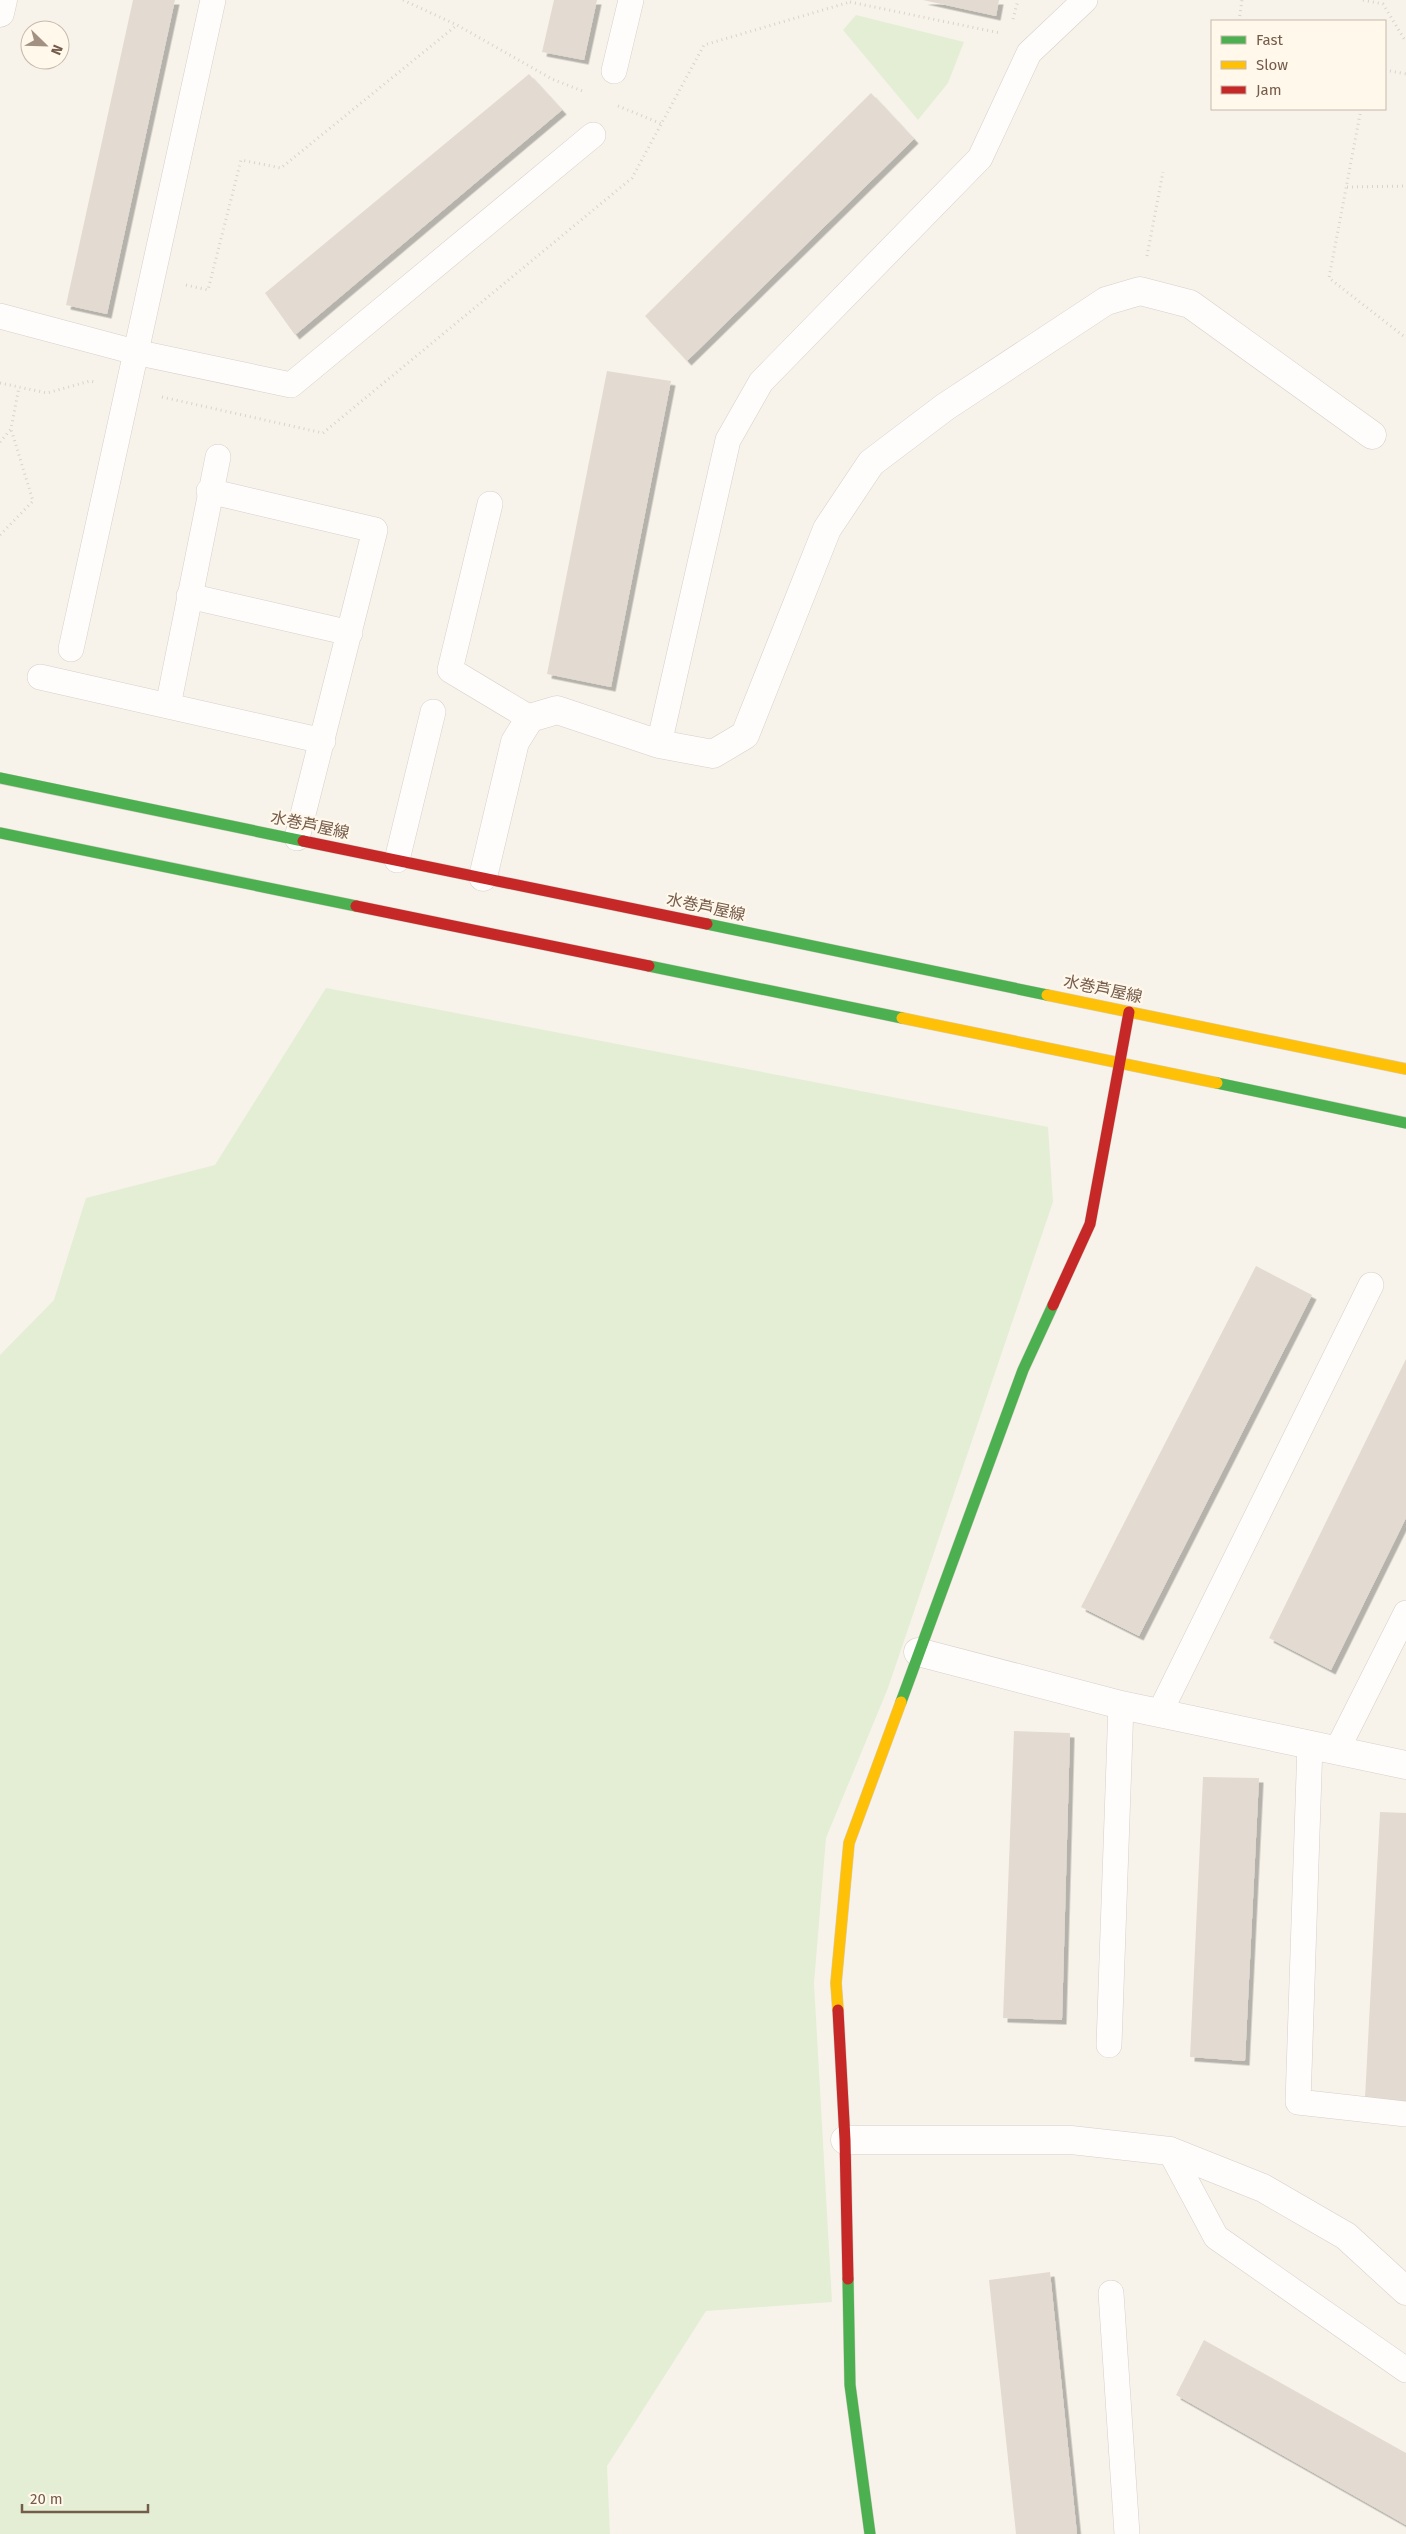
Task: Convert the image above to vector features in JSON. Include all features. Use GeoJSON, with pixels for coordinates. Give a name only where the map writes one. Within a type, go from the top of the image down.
{"type":"FeatureCollection","features":[{"type":"Feature","properties":{"kind":"main road","name":"水巻芦屋線"},"geometry":{"type":"LineString","coordinates":[[0,778],[1406,1069]]}},
{"type":"Feature","properties":{"kind":"main road"},"geometry":{"type":"LineString","coordinates":[[0,833],[1119,1062],[1406,1124]]}},
{"type":"Feature","properties":{"kind":"main road"},"geometry":{"type":"LineString","coordinates":[[870,2534],[850,2386],[845,2140],[836,1983],[849,1843],[1023,1370],[1090,1224],[1119,1062],[1130,1012]]}},
{"type":"Feature","properties":{"kind":"street"},"geometry":{"type":"LineString","coordinates":[[0,13],[3,0]]}},
{"type":"Feature","properties":{"kind":"street"},"geometry":{"type":"LineString","coordinates":[[484,877],[515,742],[530,718],[557,710],[659,744],[713,754],[744,735],[827,529],[870,463],[944,407],[1106,301],[1140,291],[1190,304],[1372,435]]}},
{"type":"Feature","properties":{"kind":"street"},"geometry":{"type":"LineString","coordinates":[[918,1652],[1121,1705],[1406,1766]]}},
{"type":"Feature","properties":{"kind":"street"},"geometry":{"type":"LineString","coordinates":[[845,2140],[1071,2140],[1170,2151],[1263,2188],[1346,2236],[1406,2291]]}},
{"type":"Feature","properties":{"kind":"lane"},"geometry":{"type":"LineString","coordinates":[[71,649],[213,0]]}},
{"type":"Feature","properties":{"kind":"lane"},"geometry":{"type":"LineString","coordinates":[[614,71],[631,0]]}},
{"type":"Feature","properties":{"kind":"lane"},"geometry":{"type":"LineString","coordinates":[[659,744],[728,440],[761,382],[980,158],[1029,53],[1086,0]]}},
{"type":"Feature","properties":{"kind":"lane"},"geometry":{"type":"LineString","coordinates":[[0,316],[135,352],[291,385],[593,134]]}},
{"type":"Feature","properties":{"kind":"lane"},"geometry":{"type":"LineString","coordinates":[[168,706],[209,491],[218,457]]}},
{"type":"Feature","properties":{"kind":"lane"},"geometry":{"type":"LineString","coordinates":[[209,491],[375,530],[297,838]]}},
{"type":"Feature","properties":{"kind":"lane"},"geometry":{"type":"LineString","coordinates":[[490,504],[450,670],[530,718]]}},
{"type":"Feature","properties":{"kind":"lane"},"geometry":{"type":"LineString","coordinates":[[189,596],[350,633]]}},
{"type":"Feature","properties":{"kind":"lane"},"geometry":{"type":"LineString","coordinates":[[40,677],[323,741]]}},
{"type":"Feature","properties":{"kind":"lane"},"geometry":{"type":"LineString","coordinates":[[396,860],[433,712]]}},
{"type":"Feature","properties":{"kind":"lane"},"geometry":{"type":"LineString","coordinates":[[1160,1712],[1371,1284]]}},
{"type":"Feature","properties":{"kind":"lane"},"geometry":{"type":"LineString","coordinates":[[1337,1750],[1406,1613]]}},
{"type":"Feature","properties":{"kind":"lane"},"geometry":{"type":"LineString","coordinates":[[1109,2045],[1121,1705]]}},
{"type":"Feature","properties":{"kind":"lane"},"geometry":{"type":"LineString","coordinates":[[1310,1744],[1298,2102],[1406,2114]]}},
{"type":"Feature","properties":{"kind":"lane"},"geometry":{"type":"LineString","coordinates":[[1170,2151],[1216,2237],[1406,2370]]}},
{"type":"Feature","properties":{"kind":"lane"},"geometry":{"type":"LineString","coordinates":[[1111,2293],[1127,2534]]}},
{"type":"Feature","properties":{"kind":"path"},"geometry":{"type":"LineString","coordinates":[[403,0],[457,25],[552,78],[589,94]]}},
{"type":"Feature","properties":{"kind":"path"},"geometry":{"type":"LineString","coordinates":[[850,0],[850,2],[1009,35]]}},
{"type":"Feature","properties":{"kind":"path"},"geometry":{"type":"LineString","coordinates":[[1012,26],[1018,0]]}},
{"type":"Feature","properties":{"kind":"path"},"geometry":{"type":"LineString","coordinates":[[1239,20],[1242,0]]}},
{"type":"Feature","properties":{"kind":"path"},"geometry":{"type":"LineString","coordinates":[[1363,0],[1383,2],[1406,42]]}},
{"type":"Feature","properties":{"kind":"path"},"geometry":{"type":"LineString","coordinates":[[182,284],[208,290],[241,160],[281,168],[457,25]]}},
{"type":"Feature","properties":{"kind":"path"},"geometry":{"type":"LineString","coordinates":[[1386,70],[1406,74]]}},
{"type":"Feature","properties":{"kind":"path"},"geometry":{"type":"LineString","coordinates":[[616,105],[662,124]]}},
{"type":"Feature","properties":{"kind":"path"},"geometry":{"type":"LineString","coordinates":[[1361,110],[1329,278],[1406,338]]}},
{"type":"Feature","properties":{"kind":"path"},"geometry":{"type":"LineString","coordinates":[[1140,291],[1163,172]]}},
{"type":"Feature","properties":{"kind":"path"},"geometry":{"type":"LineString","coordinates":[[1346,187],[1406,186]]}},
{"type":"Feature","properties":{"kind":"path"},"geometry":{"type":"LineString","coordinates":[[0,535],[33,501],[11,429],[19,387]]}},
{"type":"Feature","properties":{"kind":"path"},"geometry":{"type":"LineString","coordinates":[[0,442],[11,429]]}},
{"type":"Feature","properties":{"kind":"green space"},"geometry":{"type":"Polygon","coordinates":[[[856,15],[964,42],[948,83],[918,120],[843,30],[856,15]]]}},
{"type":"Feature","properties":{"kind":"green space"},"geometry":{"type":"Polygon","coordinates":[[[326,988],[1048,1127],[1053,1202],[888,1688],[826,1838],[814,1983],[832,2302],[706,2311],[607,2466],[610,2534],[0,2534],[0,1355],[54,1300],[86,1198],[215,1165],[326,988]]]}},
{"type":"Feature","properties":{"kind":"building"},"geometry":{"type":"Polygon","coordinates":[[[133,0],[175,0],[107,314],[66,305],[133,0]]]}},
{"type":"Feature","properties":{"kind":"building"},"geometry":{"type":"Polygon","coordinates":[[[554,0],[597,0],[584,60],[542,52],[554,0]]]}},
{"type":"Feature","properties":{"kind":"building"},"geometry":{"type":"Polygon","coordinates":[[[923,0],[999,0],[996,16],[923,0]]]}},
{"type":"Feature","properties":{"kind":"building"},"geometry":{"type":"Polygon","coordinates":[[[529,74],[562,110],[295,335],[265,293],[529,74]]]}},
{"type":"Feature","properties":{"kind":"building"},"geometry":{"type":"Polygon","coordinates":[[[871,93],[914,139],[687,361],[645,316],[871,93]]]}},
{"type":"Feature","properties":{"kind":"building"},"geometry":{"type":"Polygon","coordinates":[[[607,371],[671,381],[611,687],[547,674],[607,371]]]}},
{"type":"Feature","properties":{"kind":"building"},"geometry":{"type":"Polygon","coordinates":[[[1256,1266],[1312,1295],[1139,1636],[1081,1607],[1256,1266]]]}},
{"type":"Feature","properties":{"kind":"building"},"geometry":{"type":"Polygon","coordinates":[[[1406,1359],[1406,1518],[1331,1670],[1269,1638],[1406,1359]]]}},
{"type":"Feature","properties":{"kind":"building"},"geometry":{"type":"Polygon","coordinates":[[[1014,1731],[1070,1733],[1062,2020],[1003,2018],[1014,1731]]]}},
{"type":"Feature","properties":{"kind":"building"},"geometry":{"type":"Polygon","coordinates":[[[1203,1777],[1259,1778],[1245,2061],[1190,2057],[1203,1777]]]}},
{"type":"Feature","properties":{"kind":"building"},"geometry":{"type":"Polygon","coordinates":[[[1380,1812],[1406,1813],[1406,2101],[1365,2098],[1380,1812]]]}},
{"type":"Feature","properties":{"kind":"building"},"geometry":{"type":"Polygon","coordinates":[[[1050,2272],[1077,2534],[1016,2534],[989,2280],[1050,2272]]]}},
{"type":"Feature","properties":{"kind":"building"},"geometry":{"type":"Polygon","coordinates":[[[1204,2340],[1406,2453],[1406,2525],[1176,2395],[1204,2340]]]}},
{"type":"Feature","properties":{"kind":"traffic: fast"},"geometry":{"type":"LineString","coordinates":[[0,778],[303,841]]}},
{"type":"Feature","properties":{"kind":"traffic: fast"},"geometry":{"type":"LineString","coordinates":[[0,833],[356,906]]}},
{"type":"Feature","properties":{"kind":"traffic: fast"},"geometry":{"type":"LineString","coordinates":[[707,924],[1047,995]]}},
{"type":"Feature","properties":{"kind":"traffic: fast"},"geometry":{"type":"LineString","coordinates":[[649,966],[902,1018]]}},
{"type":"Feature","properties":{"kind":"traffic: fast"},"geometry":{"type":"LineString","coordinates":[[1217,1083],[1406,1123]]}},
{"type":"Feature","properties":{"kind":"traffic: fast"},"geometry":{"type":"LineString","coordinates":[[901,1702],[1023,1370],[1053,1305]]}},
{"type":"Feature","properties":{"kind":"traffic: fast"},"geometry":{"type":"LineString","coordinates":[[848,2279],[850,2385],[870,2534]]}},
{"type":"Feature","properties":{"kind":"traffic: slow"},"geometry":{"type":"LineString","coordinates":[[1047,995],[1406,1069]]}},
{"type":"Feature","properties":{"kind":"traffic: slow"},"geometry":{"type":"LineString","coordinates":[[902,1018],[1217,1083]]}},
{"type":"Feature","properties":{"kind":"traffic: slow"},"geometry":{"type":"LineString","coordinates":[[838,2010],[836,1983],[849,1843],[901,1702]]}},
{"type":"Feature","properties":{"kind":"traffic: jam"},"geometry":{"type":"LineString","coordinates":[[303,841],[707,924]]}},
{"type":"Feature","properties":{"kind":"traffic: jam"},"geometry":{"type":"LineString","coordinates":[[356,906],[649,966]]}},
{"type":"Feature","properties":{"kind":"traffic: jam"},"geometry":{"type":"LineString","coordinates":[[1053,1305],[1090,1224],[1129,1012]]}},
{"type":"Feature","properties":{"kind":"traffic: jam"},"geometry":{"type":"LineString","coordinates":[[838,2010],[845,2140],[848,2279]]}}]}
